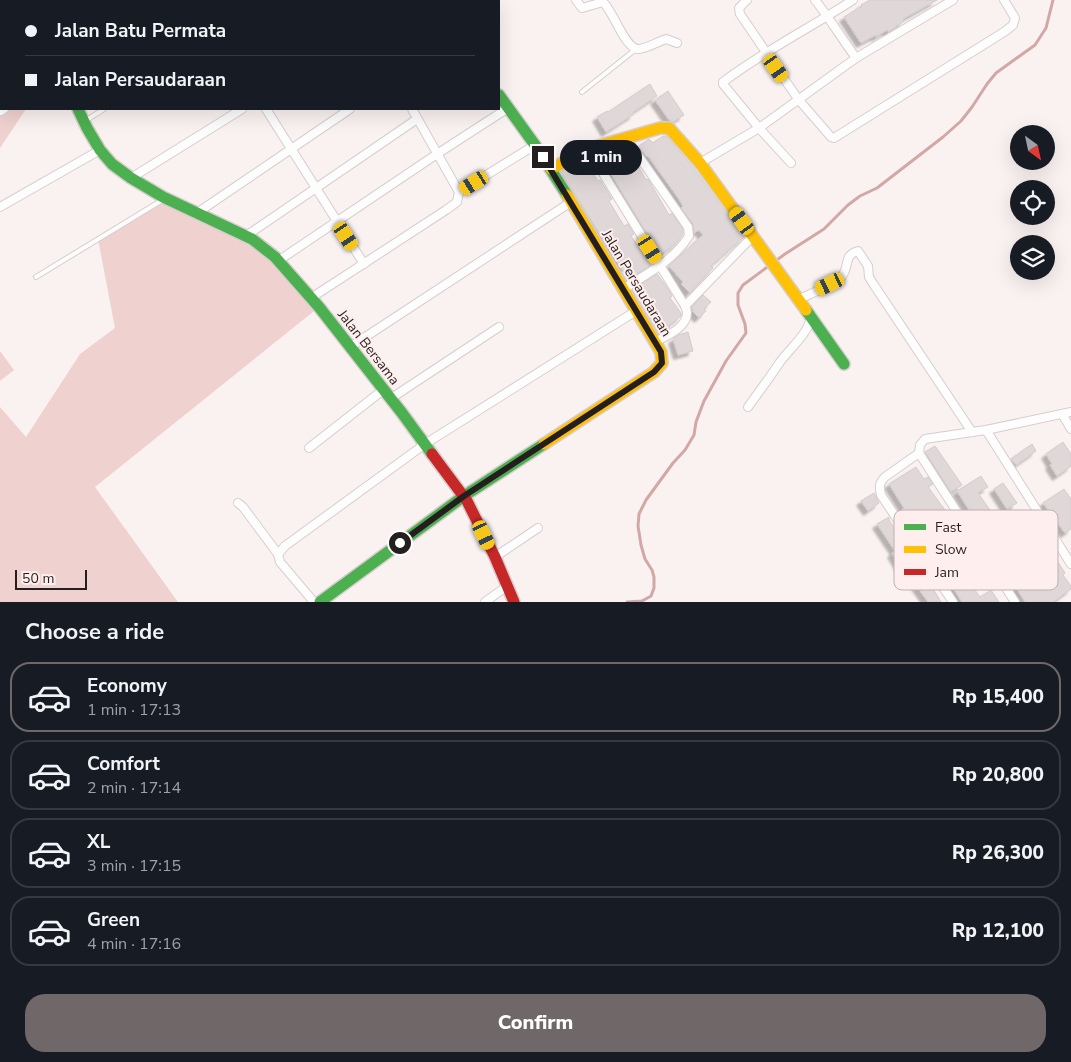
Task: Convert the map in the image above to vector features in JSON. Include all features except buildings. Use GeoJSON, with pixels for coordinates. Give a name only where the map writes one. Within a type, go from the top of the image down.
{"type":"FeatureCollection","features":[{"type":"Feature","properties":{"kind":"street"},"geometry":{"type":"LineString","coordinates":[[576,0],[582,8],[603,2],[610,8],[632,48],[642,49],[666,39],[677,43]]}},
{"type":"Feature","properties":{"kind":"street"},"geometry":{"type":"LineString","coordinates":[[747,0],[739,8],[740,14],[798,99],[831,137],[835,138],[1014,25],[1015,18],[1004,0]]}},
{"type":"Feature","properties":{"kind":"street"},"geometry":{"type":"LineString","coordinates":[[815,0],[856,58]]}},
{"type":"Feature","properties":{"kind":"street"},"geometry":{"type":"LineString","coordinates":[[791,163],[759,128],[723,83],[765,52],[853,0]]}},
{"type":"Feature","properties":{"kind":"street"},"geometry":{"type":"LineString","coordinates":[[700,163],[759,128],[856,58],[953,0]]}},
{"type":"Feature","properties":{"kind":"street","name":"Jalan Persaudaraan"},"geometry":{"type":"LineString","coordinates":[[464,496],[654,372],[662,363],[661,352],[551,169],[500,96]]}},
{"type":"Feature","properties":{"kind":"street"},"geometry":{"type":"LineString","coordinates":[[278,261],[508,108]]}},
{"type":"Feature","properties":{"kind":"street","name":"Jalan Bersama"},"geometry":{"type":"LineString","coordinates":[[78,110],[100,150],[112,164],[131,178],[166,198],[252,239],[278,261],[319,307],[468,501],[514,602]]}},
{"type":"Feature","properties":{"kind":"street"},"geometry":{"type":"LineString","coordinates":[[131,178],[240,110]]}},
{"type":"Feature","properties":{"kind":"street"},"geometry":{"type":"LineString","coordinates":[[267,110],[364,264]]}},
{"type":"Feature","properties":{"kind":"street"},"geometry":{"type":"LineString","coordinates":[[197,213],[349,110]]}},
{"type":"Feature","properties":{"kind":"street"},"geometry":{"type":"LineString","coordinates":[[311,298],[456,204],[459,192],[412,110]]}},
{"type":"Feature","properties":{"kind":"street"},"geometry":{"type":"LineString","coordinates":[[246,236],[417,119]]}},
{"type":"Feature","properties":{"kind":"street"},"geometry":{"type":"LineString","coordinates":[[551,169],[588,149],[660,128],[669,128],[700,163],[844,364]]}},
{"type":"Feature","properties":{"kind":"street"},"geometry":{"type":"LineString","coordinates":[[623,288],[660,266],[690,236],[688,227],[626,138]]}},
{"type":"Feature","properties":{"kind":"street"},"geometry":{"type":"LineString","coordinates":[[459,192],[535,145]]}},
{"type":"Feature","properties":{"kind":"street"},"geometry":{"type":"LineString","coordinates":[[588,149],[685,306],[687,314],[685,322],[655,342]]}},
{"type":"Feature","properties":{"kind":"street"},"geometry":{"type":"LineString","coordinates":[[0,207],[100,150]]}},
{"type":"Feature","properties":{"kind":"street"},"geometry":{"type":"LineString","coordinates":[[350,347],[571,202]]}},
{"type":"Feature","properties":{"kind":"street"},"geometry":{"type":"LineString","coordinates":[[685,306],[753,236]]}},
{"type":"Feature","properties":{"kind":"street"},"geometry":{"type":"LineString","coordinates":[[799,299],[830,284],[841,276],[847,267],[848,256],[858,251],[868,266],[869,277],[874,285],[972,432]]}},
{"type":"Feature","properties":{"kind":"street"},"geometry":{"type":"LineString","coordinates":[[278,554],[285,546],[425,444],[636,311]]}},
{"type":"Feature","properties":{"kind":"street"},"geometry":{"type":"LineString","coordinates":[[748,407],[806,330],[812,317]]}},
{"type":"Feature","properties":{"kind":"street"},"geometry":{"type":"LineString","coordinates":[[309,448],[387,395],[499,327]]}},
{"type":"Feature","properties":{"kind":"street"},"geometry":{"type":"LineString","coordinates":[[956,510],[919,453],[920,445],[926,439],[986,430],[1071,412]]}},
{"type":"Feature","properties":{"kind":"street"},"geometry":{"type":"LineString","coordinates":[[1062,414],[1071,429]]}},
{"type":"Feature","properties":{"kind":"street"},"geometry":{"type":"LineString","coordinates":[[986,430],[1037,510]]}},
{"type":"Feature","properties":{"kind":"street"},"geometry":{"type":"LineString","coordinates":[[894,514],[881,495],[879,489],[881,481],[919,453]]}},
{"type":"Feature","properties":{"kind":"street"},"geometry":{"type":"LineString","coordinates":[[320,602],[464,496]]}},
{"type":"Feature","properties":{"kind":"street"},"geometry":{"type":"LineString","coordinates":[[238,503],[278,554],[280,562],[314,602]]}},
{"type":"Feature","properties":{"kind":"street"},"geometry":{"type":"LineString","coordinates":[[495,557],[538,528]]}},
{"type":"Feature","properties":{"kind":"street"},"geometry":{"type":"LineString","coordinates":[[1058,544],[1071,564]]}},
{"type":"Feature","properties":{"kind":"street"},"geometry":{"type":"LineString","coordinates":[[485,602],[507,586]]}},
{"type":"Feature","properties":{"kind":"street"},"geometry":{"type":"LineString","coordinates":[[945,590],[953,602]]}},
{"type":"Feature","properties":{"kind":"street"},"geometry":{"type":"LineString","coordinates":[[1007,590],[1015,602]]}},
{"type":"Feature","properties":{"kind":"lane"},"geometry":{"type":"LineString","coordinates":[[582,92],[636,49]]}},
{"type":"Feature","properties":{"kind":"lane"},"geometry":{"type":"LineString","coordinates":[[84,122],[102,110]]}},
{"type":"Feature","properties":{"kind":"lane"},"geometry":{"type":"LineString","coordinates":[[36,277],[166,198]]}},
{"type":"Feature","properties":{"kind":"shaded area"},"geometry":{"type":"Polygon","coordinates":[[[0,110],[25,110],[0,148],[0,110]]]}},
{"type":"Feature","properties":{"kind":"shaded area"},"geometry":{"type":"Polygon","coordinates":[[[166,198],[252,239],[319,307],[95,487],[178,602],[0,602],[0,407],[26,437],[80,354],[115,328],[98,239],[166,198]]]}},
{"type":"Feature","properties":{"kind":"shaded area"},"geometry":{"type":"Polygon","coordinates":[[[0,351],[14,370],[0,381],[0,351]]]}},
{"type":"Feature","properties":{"kind":"waterway"},"geometry":{"type":"LineString","coordinates":[[627,602],[642,601],[651,596],[654,588],[652,570],[645,559],[641,545],[638,526],[639,514],[646,500],[685,450],[694,435],[696,422],[704,401],[726,361],[746,333],[745,324],[738,305],[738,293],[743,285],[785,254],[824,229],[848,205],[860,196],[877,188],[961,121],[996,73],[1035,45],[1046,28],[1053,0]]}},
{"type":"Feature","properties":{"kind":"traffic: fast"},"geometry":{"type":"LineString","coordinates":[[500,96],[535,145],[567,195]]}},
{"type":"Feature","properties":{"kind":"traffic: fast"},"geometry":{"type":"LineString","coordinates":[[78,110],[100,150],[112,164],[163,197],[252,239],[275,257],[319,307],[432,454]]}},
{"type":"Feature","properties":{"kind":"traffic: fast"},"geometry":{"type":"LineString","coordinates":[[806,310],[844,364]]}},
{"type":"Feature","properties":{"kind":"traffic: fast"},"geometry":{"type":"LineString","coordinates":[[320,602],[464,496],[544,444]]}},
{"type":"Feature","properties":{"kind":"traffic: slow"},"geometry":{"type":"LineString","coordinates":[[551,169],[588,149],[660,128],[669,128],[700,163],[806,310]]}},
{"type":"Feature","properties":{"kind":"traffic: slow"},"geometry":{"type":"LineString","coordinates":[[544,444],[654,372],[662,363],[661,352],[567,195]]}},
{"type":"Feature","properties":{"kind":"traffic: jam"},"geometry":{"type":"LineString","coordinates":[[432,454],[467,501],[495,557],[514,602]]}},
{"type":"Feature","properties":{"kind":"route"},"geometry":{"type":"LineString","coordinates":[[400,543],[464,496],[654,372],[662,363],[661,352],[543,157]]}}]}
